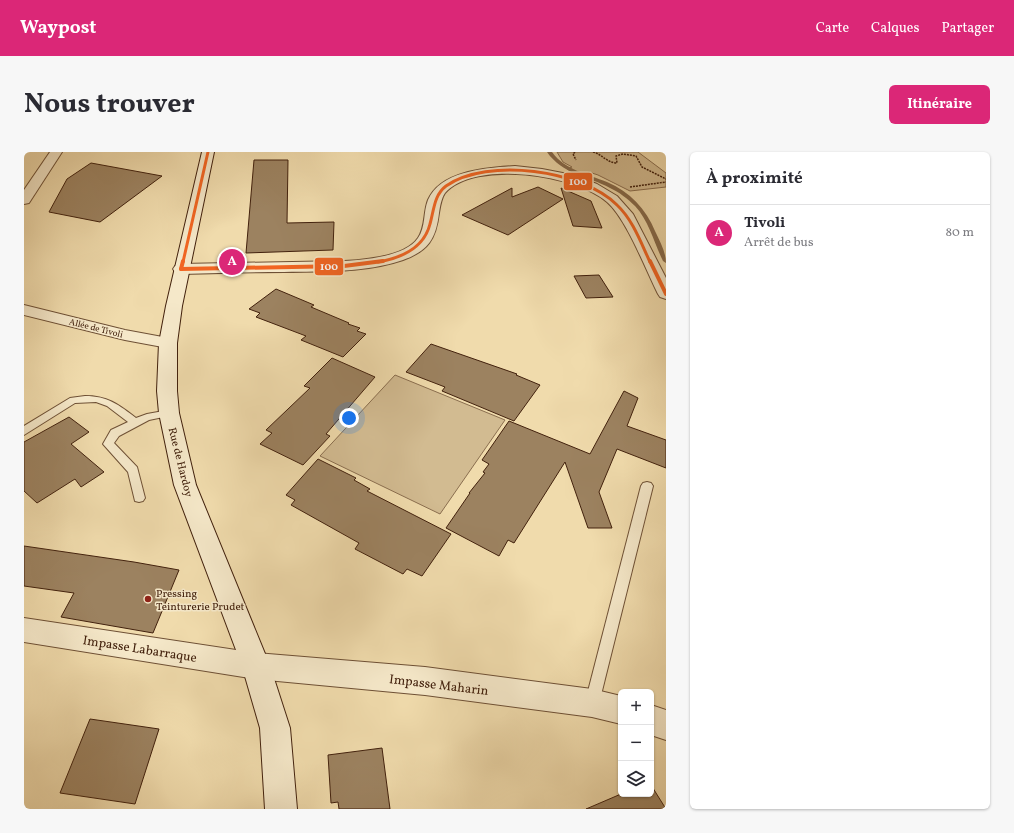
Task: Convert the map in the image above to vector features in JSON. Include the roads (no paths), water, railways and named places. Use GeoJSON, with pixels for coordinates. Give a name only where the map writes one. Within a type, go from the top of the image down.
{"type":"FeatureCollection","features":[{"type":"Feature","properties":{"kind":"street"},"geometry":{"type":"LineString","coordinates":[[24,200],[56,152]]}},
{"type":"Feature","properties":{"kind":"street","name":"Rue de Hardoy"},"geometry":{"type":"LineString","coordinates":[[208,152],[181,269],[168,344],[167,391],[169,413],[185,485],[256,666],[275,728],[281,809]]}},
{"type":"Feature","properties":{"kind":"street"},"geometry":{"type":"LineString","coordinates":[[181,269],[348,266],[386,260],[408,253],[420,244],[428,235],[432,206],[437,194],[447,185],[463,178],[479,174],[519,171],[563,176],[594,188],[615,201],[626,214],[666,294]]}},
{"type":"Feature","properties":{"kind":"street","name":"Allée de Tivoli"},"geometry":{"type":"LineString","coordinates":[[24,310],[124,335],[168,344]]}},
{"type":"Feature","properties":{"kind":"street"},"geometry":{"type":"LineString","coordinates":[[24,325],[45,315]]}},
{"type":"Feature","properties":{"kind":"street","name":"Impasse Labarraque"},"geometry":{"type":"LineString","coordinates":[[24,630],[256,666]]}},
{"type":"Feature","properties":{"kind":"street","name":"Impasse Maharin"},"geometry":{"type":"LineString","coordinates":[[256,666],[425,681],[592,704],[618,709]]}},
{"type":"Feature","properties":{"kind":"street"},"geometry":{"type":"LineString","coordinates":[[654,721],[666,725]]}},
{"type":"Feature","properties":{"kind":"lane"},"geometry":{"type":"LineString","coordinates":[[24,431],[73,400],[85,399],[97,399],[110,404],[136,423]]}},
{"type":"Feature","properties":{"kind":"lane"},"geometry":{"type":"LineString","coordinates":[[139,498],[133,470],[108,444],[114,433],[147,417],[169,413]]}},
{"type":"Feature","properties":{"kind":"lane"},"geometry":{"type":"LineString","coordinates":[[592,704],[647,486]]}},
{"type":"Feature","properties":{"kind":"waterway"},"geometry":{"type":"LineString","coordinates":[[549,152],[554,159],[569,169],[605,183],[631,200],[643,213],[666,261]]}},
{"type":"Feature","properties":{"kind":"place","name":"Tivoli"},"geometry":{"type":"Point","coordinates":[232,262]}},
{"type":"Feature","properties":{"kind":"place","name":"Pressing Teinturerie Prudet"},"geometry":{"type":"Point","coordinates":[148,599]}}]}
